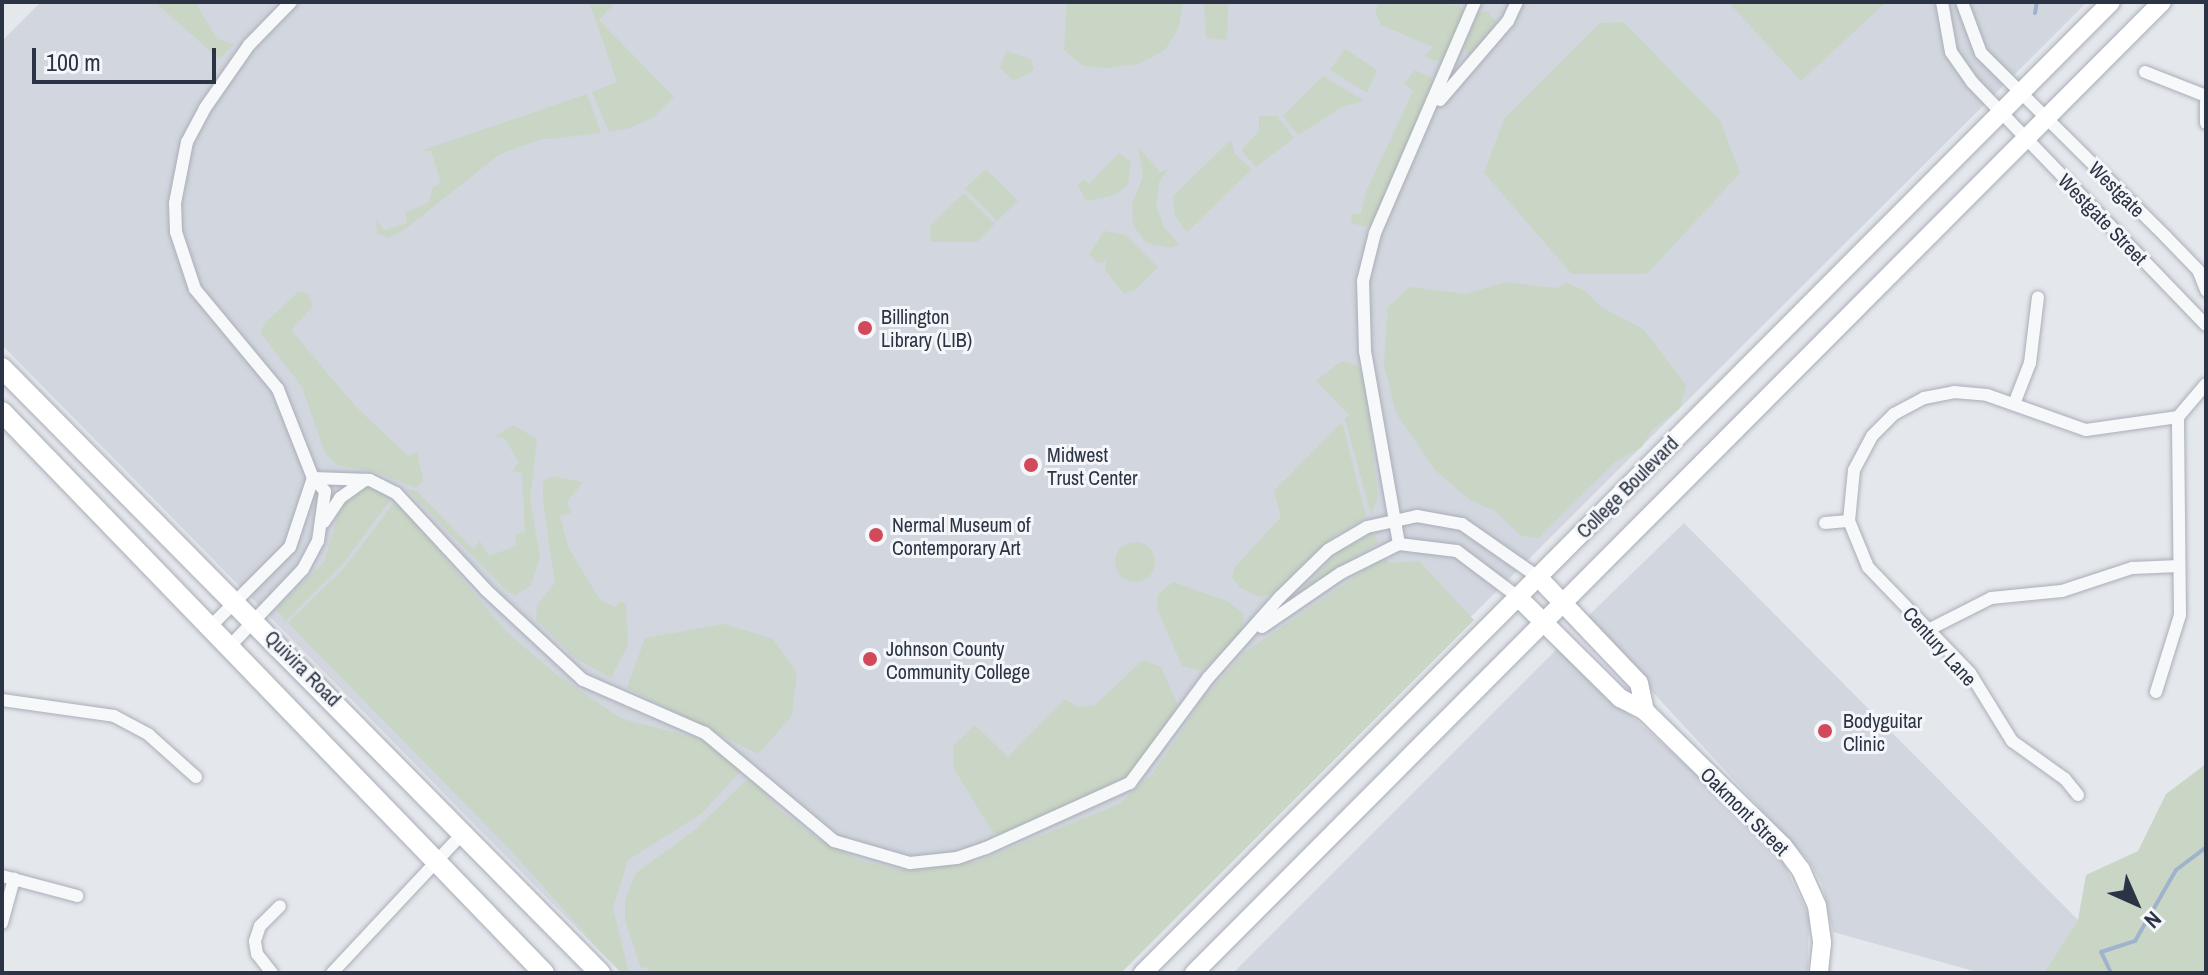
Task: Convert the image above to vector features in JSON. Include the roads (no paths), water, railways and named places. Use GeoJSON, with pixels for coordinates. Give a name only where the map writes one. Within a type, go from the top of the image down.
{"type":"FeatureCollection","features":[{"type":"Feature","properties":{"kind":"main road","name":"College Boulevard"},"geometry":{"type":"LineString","coordinates":[[1143,973],[2111,2]]}},
{"type":"Feature","properties":{"kind":"main road","name":"College Boulevard"},"geometry":{"type":"LineString","coordinates":[[1194,973],[2162,2]]}},
{"type":"Feature","properties":{"kind":"main road","name":"Quivira Road"},"geometry":{"type":"LineString","coordinates":[[2,368],[237,601],[600,973]]}},
{"type":"Feature","properties":{"kind":"main road","name":"Quivira Road"},"geometry":{"type":"LineString","coordinates":[[2,412],[230,646],[433,862],[544,973]]}},
{"type":"Feature","properties":{"kind":"main road","name":"Oakmont Street"},"geometry":{"type":"LineString","coordinates":[[1538,577],[1639,683],[1645,711]]}},
{"type":"Feature","properties":{"kind":"main road","name":"Oakmont Street"},"geometry":{"type":"LineString","coordinates":[[1518,597],[1620,698],[1645,711],[1801,870],[1820,918],[1819,973]]}},
{"type":"Feature","properties":{"kind":"street"},"geometry":{"type":"LineString","coordinates":[[291,2],[249,45],[205,108],[179,171],[176,217],[183,261],[195,289],[278,389],[313,478],[325,491],[321,526]]}},
{"type":"Feature","properties":{"kind":"street"},"geometry":{"type":"LineString","coordinates":[[1399,544],[1392,519],[1365,351],[1363,281],[1375,233],[1475,2]]}},
{"type":"Feature","properties":{"kind":"street"},"geometry":{"type":"LineString","coordinates":[[1428,115],[1508,21],[1517,2]]}},
{"type":"Feature","properties":{"kind":"street","name":"Westgate Street"},"geometry":{"type":"LineString","coordinates":[[1942,2],[1951,52],[2001,112],[2206,325]]}},
{"type":"Feature","properties":{"kind":"street","name":"Westgate"},"geometry":{"type":"LineString","coordinates":[[1962,2],[1981,53],[2198,270],[2206,290]]}},
{"type":"Feature","properties":{"kind":"street"},"geometry":{"type":"LineString","coordinates":[[2145,72],[2206,96]]}},
{"type":"Feature","properties":{"kind":"street"},"geometry":{"type":"LineString","coordinates":[[2206,102],[2206,123]]}},
{"type":"Feature","properties":{"kind":"street"},"geometry":{"type":"LineString","coordinates":[[2014,404],[2030,363],[2038,297]]}},
{"type":"Feature","properties":{"kind":"street"},"geometry":{"type":"LineString","coordinates":[[2156,692],[2177,637],[2178,417],[2206,384]]}},
{"type":"Feature","properties":{"kind":"street","name":"Century Lane"},"geometry":{"type":"LineString","coordinates":[[2078,795],[2065,779],[2012,741],[1970,673],[1868,567],[1849,521],[1849,493],[1862,451],[1894,414],[1924,398],[1954,392],[2014,404],[2086,430],[2178,417]]}},
{"type":"Feature","properties":{"kind":"street"},"geometry":{"type":"LineString","coordinates":[[313,478],[365,480],[396,493],[486,590],[573,673],[609,695],[705,733],[810,826],[834,841],[887,860],[957,858],[1115,793],[1144,771],[1208,678],[1328,550],[1367,527],[1392,519],[1417,516],[1462,524],[1538,577]]}},
{"type":"Feature","properties":{"kind":"street"},"geometry":{"type":"LineString","coordinates":[[210,627],[290,547],[313,478]]}},
{"type":"Feature","properties":{"kind":"street"},"geometry":{"type":"LineString","coordinates":[[230,646],[303,569],[321,526],[340,498],[365,480]]}},
{"type":"Feature","properties":{"kind":"street"},"geometry":{"type":"LineString","coordinates":[[1825,523],[1849,521]]}},
{"type":"Feature","properties":{"kind":"street"},"geometry":{"type":"LineString","coordinates":[[1246,639],[1341,573],[1399,544],[1457,551],[1518,597]]}},
{"type":"Feature","properties":{"kind":"street"},"geometry":{"type":"LineString","coordinates":[[1930,629],[1991,598],[2062,591],[2132,568],[2179,566]]}},
{"type":"Feature","properties":{"kind":"street"},"geometry":{"type":"LineString","coordinates":[[2,700],[114,716],[149,735],[196,777]]}},
{"type":"Feature","properties":{"kind":"street"},"geometry":{"type":"LineString","coordinates":[[332,973],[464,832]]}},
{"type":"Feature","properties":{"kind":"street"},"geometry":{"type":"LineString","coordinates":[[2,923],[8,878],[77,896]]}},
{"type":"Feature","properties":{"kind":"street"},"geometry":{"type":"LineString","coordinates":[[272,973],[257,954],[255,941],[260,926],[280,906]]}},
{"type":"Feature","properties":{"kind":"waterway"},"geometry":{"type":"LineString","coordinates":[[2035,13],[2037,2]]}},
{"type":"Feature","properties":{"kind":"waterway"},"geometry":{"type":"LineString","coordinates":[[2111,973],[2101,952],[2135,941],[2176,870],[2206,847]]}},
{"type":"Feature","properties":{"kind":"place","name":"Billington Library (LIB)"},"geometry":{"type":"Point","coordinates":[865,328]}},
{"type":"Feature","properties":{"kind":"place","name":"Midwest Trust Center"},"geometry":{"type":"Point","coordinates":[1031,465]}},
{"type":"Feature","properties":{"kind":"place","name":"Nermal Museum of Contemporary Art"},"geometry":{"type":"Point","coordinates":[876,535]}},
{"type":"Feature","properties":{"kind":"place","name":"Johnson County Community College"},"geometry":{"type":"Point","coordinates":[870,659]}},
{"type":"Feature","properties":{"kind":"place","name":"Bodyguitar Clinic"},"geometry":{"type":"Point","coordinates":[1825,731]}}]}
